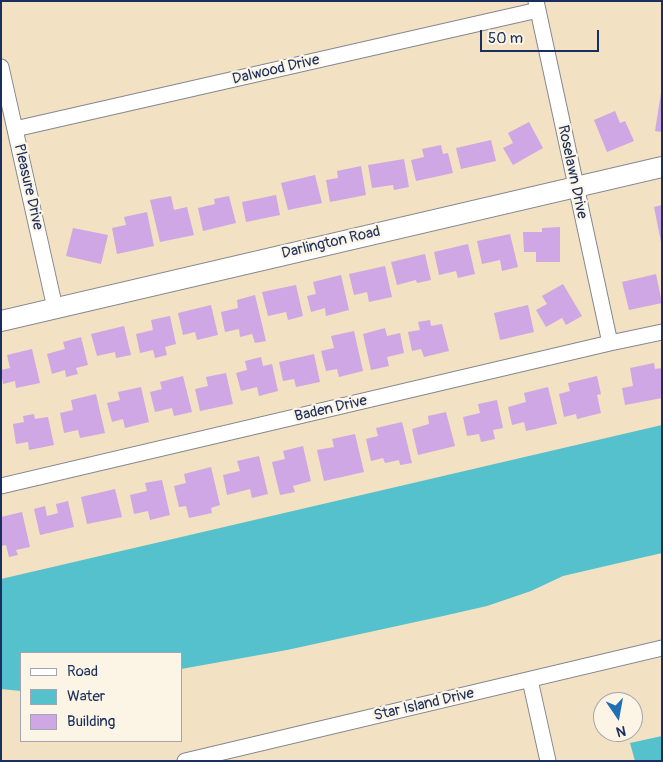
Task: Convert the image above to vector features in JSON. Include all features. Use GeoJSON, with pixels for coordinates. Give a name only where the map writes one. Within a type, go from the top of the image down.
{"type":"FeatureCollection","features":[{"type":"Feature","properties":{"kind":"street","name":"Dalwood Drive"},"geometry":{"type":"LineString","coordinates":[[15,129],[537,6]]}},
{"type":"Feature","properties":{"kind":"street","name":"Roselawn Drive"},"geometry":{"type":"LineString","coordinates":[[537,6],[610,343]]}},
{"type":"Feature","properties":{"kind":"street","name":"Pleasure Drive"},"geometry":{"type":"LineString","coordinates":[[1,67],[56,308]]}},
{"type":"Feature","properties":{"kind":"street","name":"Darlington Road"},"geometry":{"type":"LineString","coordinates":[[1,320],[662,167]]}},
{"type":"Feature","properties":{"kind":"street","name":"Baden Drive"},"geometry":{"type":"LineString","coordinates":[[1,486],[662,332]]}},
{"type":"Feature","properties":{"kind":"street","name":"Star Island Drive"},"geometry":{"type":"LineString","coordinates":[[185,761],[662,648]]}},
{"type":"Feature","properties":{"kind":"street"},"geometry":{"type":"LineString","coordinates":[[530,680],[548,761]]}},
{"type":"Feature","properties":{"kind":"water"},"geometry":{"type":"Polygon","coordinates":[[[662,425],[662,553],[563,576],[531,591],[487,606],[287,650],[182,669],[182,652],[20,652],[20,691],[1,689],[1,579],[662,425]]]}},
{"type":"Feature","properties":{"kind":"water"},"geometry":{"type":"Polygon","coordinates":[[[662,736],[662,761],[635,761],[630,743],[643,742],[643,740],[662,736]]]}},
{"type":"Feature","properties":{"kind":"building"},"geometry":{"type":"Polygon","coordinates":[[[662,94],[662,132],[655,131],[662,94]]]}},
{"type":"Feature","properties":{"kind":"building"},"geometry":{"type":"Polygon","coordinates":[[[615,111],[620,123],[625,121],[634,141],[607,152],[594,120],[615,111]]]}},
{"type":"Feature","properties":{"kind":"building"},"geometry":{"type":"Polygon","coordinates":[[[529,122],[543,148],[513,165],[503,148],[513,143],[508,133],[529,122]]]}},
{"type":"Feature","properties":{"kind":"building"},"geometry":{"type":"Polygon","coordinates":[[[491,140],[496,161],[461,169],[456,148],[491,140]]]}},
{"type":"Feature","properties":{"kind":"building"},"geometry":{"type":"Polygon","coordinates":[[[441,145],[443,154],[448,153],[453,173],[416,181],[411,160],[424,157],[422,149],[441,145]]]}},
{"type":"Feature","properties":{"kind":"building"},"geometry":{"type":"Polygon","coordinates":[[[404,159],[409,187],[394,190],[393,185],[372,188],[368,165],[404,159]]]}},
{"type":"Feature","properties":{"kind":"building"},"geometry":{"type":"Polygon","coordinates":[[[361,166],[366,195],[330,202],[326,180],[338,178],[337,171],[361,166]]]}},
{"type":"Feature","properties":{"kind":"building"},"geometry":{"type":"Polygon","coordinates":[[[315,175],[322,203],[288,210],[281,183],[315,175]]]}},
{"type":"Feature","properties":{"kind":"building"},"geometry":{"type":"Polygon","coordinates":[[[276,195],[280,215],[246,222],[242,202],[276,195]]]}},
{"type":"Feature","properties":{"kind":"building"},"geometry":{"type":"Polygon","coordinates":[[[171,196],[174,210],[187,207],[194,235],[160,242],[150,200],[171,196]]]}},
{"type":"Feature","properties":{"kind":"building"},"geometry":{"type":"Polygon","coordinates":[[[229,196],[236,223],[203,231],[198,208],[215,204],[214,199],[229,196]]]}},
{"type":"Feature","properties":{"kind":"building"},"geometry":{"type":"Polygon","coordinates":[[[662,205],[662,242],[661,242],[654,207],[662,205]]]}},
{"type":"Feature","properties":{"kind":"building"},"geometry":{"type":"Polygon","coordinates":[[[147,212],[154,246],[117,254],[112,228],[126,225],[124,217],[147,212]]]}},
{"type":"Feature","properties":{"kind":"building"},"geometry":{"type":"Polygon","coordinates":[[[560,227],[560,262],[536,262],[536,252],[524,252],[523,232],[542,232],[542,228],[560,227]]]}},
{"type":"Feature","properties":{"kind":"building"},"geometry":{"type":"Polygon","coordinates":[[[73,228],[108,235],[101,264],[66,256],[73,228]]]}},
{"type":"Feature","properties":{"kind":"building"},"geometry":{"type":"Polygon","coordinates":[[[510,234],[518,267],[502,271],[500,260],[482,264],[477,241],[510,234]]]}},
{"type":"Feature","properties":{"kind":"building"},"geometry":{"type":"Polygon","coordinates":[[[468,244],[475,274],[458,278],[456,271],[439,275],[434,252],[468,244]]]}},
{"type":"Feature","properties":{"kind":"building"},"geometry":{"type":"Polygon","coordinates":[[[425,254],[431,280],[417,283],[416,280],[397,285],[391,262],[425,254]]]}},
{"type":"Feature","properties":{"kind":"building"},"geometry":{"type":"Polygon","coordinates":[[[385,266],[392,297],[369,302],[367,292],[354,295],[349,274],[385,266]]]}},
{"type":"Feature","properties":{"kind":"building"},"geometry":{"type":"Polygon","coordinates":[[[656,274],[662,303],[629,310],[622,282],[656,274]]]}},
{"type":"Feature","properties":{"kind":"building"},"geometry":{"type":"Polygon","coordinates":[[[341,275],[349,310],[326,316],[325,308],[311,312],[307,296],[316,294],[313,282],[341,275]]]}},
{"type":"Feature","properties":{"kind":"building"},"geometry":{"type":"Polygon","coordinates":[[[563,284],[582,316],[566,325],[562,318],[546,327],[536,310],[547,304],[542,296],[563,284]]]}},
{"type":"Feature","properties":{"kind":"building"},"geometry":{"type":"Polygon","coordinates":[[[296,285],[303,316],[288,320],[286,312],[268,316],[262,292],[296,285]]]}},
{"type":"Feature","properties":{"kind":"building"},"geometry":{"type":"Polygon","coordinates":[[[255,295],[266,341],[255,343],[252,334],[240,337],[239,329],[225,332],[221,312],[238,308],[237,300],[255,295]]]}},
{"type":"Feature","properties":{"kind":"building"},"geometry":{"type":"Polygon","coordinates":[[[211,305],[218,335],[197,340],[195,332],[183,335],[178,313],[211,305]]]}},
{"type":"Feature","properties":{"kind":"building"},"geometry":{"type":"Polygon","coordinates":[[[528,305],[534,332],[500,340],[494,313],[528,305]]]}},
{"type":"Feature","properties":{"kind":"building"},"geometry":{"type":"Polygon","coordinates":[[[170,316],[176,344],[165,347],[167,355],[155,358],[153,350],[140,353],[136,334],[153,330],[151,320],[170,316]]]}},
{"type":"Feature","properties":{"kind":"building"},"geometry":{"type":"Polygon","coordinates":[[[430,320],[431,326],[442,324],[449,351],[424,357],[421,349],[412,351],[408,332],[420,330],[418,322],[430,320]]]}},
{"type":"Feature","properties":{"kind":"building"},"geometry":{"type":"Polygon","coordinates":[[[124,326],[131,355],[116,358],[115,352],[97,356],[91,334],[124,326]]]}},
{"type":"Feature","properties":{"kind":"building"},"geometry":{"type":"Polygon","coordinates":[[[385,328],[387,336],[400,333],[404,353],[387,357],[389,366],[371,370],[363,334],[385,328]]]}},
{"type":"Feature","properties":{"kind":"building"},"geometry":{"type":"Polygon","coordinates":[[[354,331],[363,371],[339,377],[337,369],[326,371],[321,351],[334,348],[331,336],[354,331]]]}},
{"type":"Feature","properties":{"kind":"building"},"geometry":{"type":"Polygon","coordinates":[[[81,337],[88,365],[76,368],[78,374],[66,377],[65,370],[52,374],[47,354],[65,349],[63,342],[81,337]]]}},
{"type":"Feature","properties":{"kind":"building"},"geometry":{"type":"Polygon","coordinates":[[[32,349],[40,383],[16,388],[15,381],[3,384],[1,370],[10,368],[7,355],[32,349]]]}},
{"type":"Feature","properties":{"kind":"building"},"geometry":{"type":"Polygon","coordinates":[[[314,354],[320,382],[296,387],[294,379],[283,381],[279,362],[314,354]]]}},
{"type":"Feature","properties":{"kind":"building"},"geometry":{"type":"Polygon","coordinates":[[[261,357],[263,366],[272,364],[278,391],[259,396],[257,387],[241,391],[236,373],[247,370],[245,361],[261,357]]]}},
{"type":"Feature","properties":{"kind":"building"},"geometry":{"type":"Polygon","coordinates":[[[654,363],[655,369],[662,368],[662,398],[625,405],[622,388],[633,386],[630,368],[654,363]]]}},
{"type":"Feature","properties":{"kind":"building"},"geometry":{"type":"Polygon","coordinates":[[[226,373],[233,404],[200,411],[195,389],[208,386],[206,377],[226,373]]]}},
{"type":"Feature","properties":{"kind":"building"},"geometry":{"type":"Polygon","coordinates":[[[183,376],[192,412],[174,416],[172,408],[155,412],[150,392],[162,389],[160,382],[183,376]]]}},
{"type":"Feature","properties":{"kind":"building"},"geometry":{"type":"Polygon","coordinates":[[[597,376],[601,394],[597,395],[601,413],[577,419],[576,414],[564,417],[559,394],[570,391],[568,383],[597,376]]]}},
{"type":"Feature","properties":{"kind":"building"},"geometry":{"type":"Polygon","coordinates":[[[141,387],[149,422],[125,428],[123,419],[112,422],[107,403],[120,400],[118,392],[141,387]]]}},
{"type":"Feature","properties":{"kind":"building"},"geometry":{"type":"Polygon","coordinates":[[[548,387],[557,424],[526,431],[524,422],[512,425],[508,407],[526,402],[524,393],[548,387]]]}},
{"type":"Feature","properties":{"kind":"building"},"geometry":{"type":"Polygon","coordinates":[[[96,394],[105,433],[80,438],[78,430],[64,433],[60,413],[73,410],[71,400],[96,394]]]}},
{"type":"Feature","properties":{"kind":"building"},"geometry":{"type":"Polygon","coordinates":[[[497,400],[503,428],[493,430],[495,439],[481,442],[479,434],[467,436],[463,417],[480,413],[478,404],[497,400]]]}},
{"type":"Feature","properties":{"kind":"building"},"geometry":{"type":"Polygon","coordinates":[[[446,412],[455,446],[418,455],[412,429],[429,424],[428,416],[446,412]]]}},
{"type":"Feature","properties":{"kind":"building"},"geometry":{"type":"Polygon","coordinates":[[[34,414],[35,419],[48,417],[54,445],[29,450],[28,442],[16,444],[13,424],[24,422],[23,416],[34,414]]]}},
{"type":"Feature","properties":{"kind":"building"},"geometry":{"type":"Polygon","coordinates":[[[402,422],[412,463],[400,465],[399,460],[385,463],[383,458],[371,461],[366,439],[378,436],[376,428],[402,422]]]}},
{"type":"Feature","properties":{"kind":"building"},"geometry":{"type":"Polygon","coordinates":[[[355,434],[364,472],[324,481],[317,450],[334,447],[332,439],[355,434]]]}},
{"type":"Feature","properties":{"kind":"building"},"geometry":{"type":"Polygon","coordinates":[[[303,446],[311,481],[293,486],[295,492],[280,495],[272,462],[285,459],[283,451],[303,446]]]}},
{"type":"Feature","properties":{"kind":"building"},"geometry":{"type":"Polygon","coordinates":[[[259,456],[268,494],[252,498],[250,489],[227,495],[223,475],[240,471],[237,461],[259,456]]]}},
{"type":"Feature","properties":{"kind":"building"},"geometry":{"type":"Polygon","coordinates":[[[211,467],[220,505],[211,508],[212,513],[189,518],[186,506],[179,507],[174,486],[186,483],[184,474],[211,467]]]}},
{"type":"Feature","properties":{"kind":"building"},"geometry":{"type":"Polygon","coordinates":[[[162,480],[170,515],[150,520],[148,511],[134,514],[130,495],[147,491],[145,483],[162,480]]]}},
{"type":"Feature","properties":{"kind":"building"},"geometry":{"type":"Polygon","coordinates":[[[115,489],[122,517],[87,524],[81,497],[115,489]]]}},
{"type":"Feature","properties":{"kind":"building"},"geometry":{"type":"Polygon","coordinates":[[[68,501],[74,527],[40,535],[34,509],[45,506],[47,516],[58,513],[56,504],[68,501]]]}},
{"type":"Feature","properties":{"kind":"building"},"geometry":{"type":"Polygon","coordinates":[[[22,512],[30,547],[16,550],[18,555],[9,557],[6,545],[1,546],[1,517],[22,512]]]}}]}
